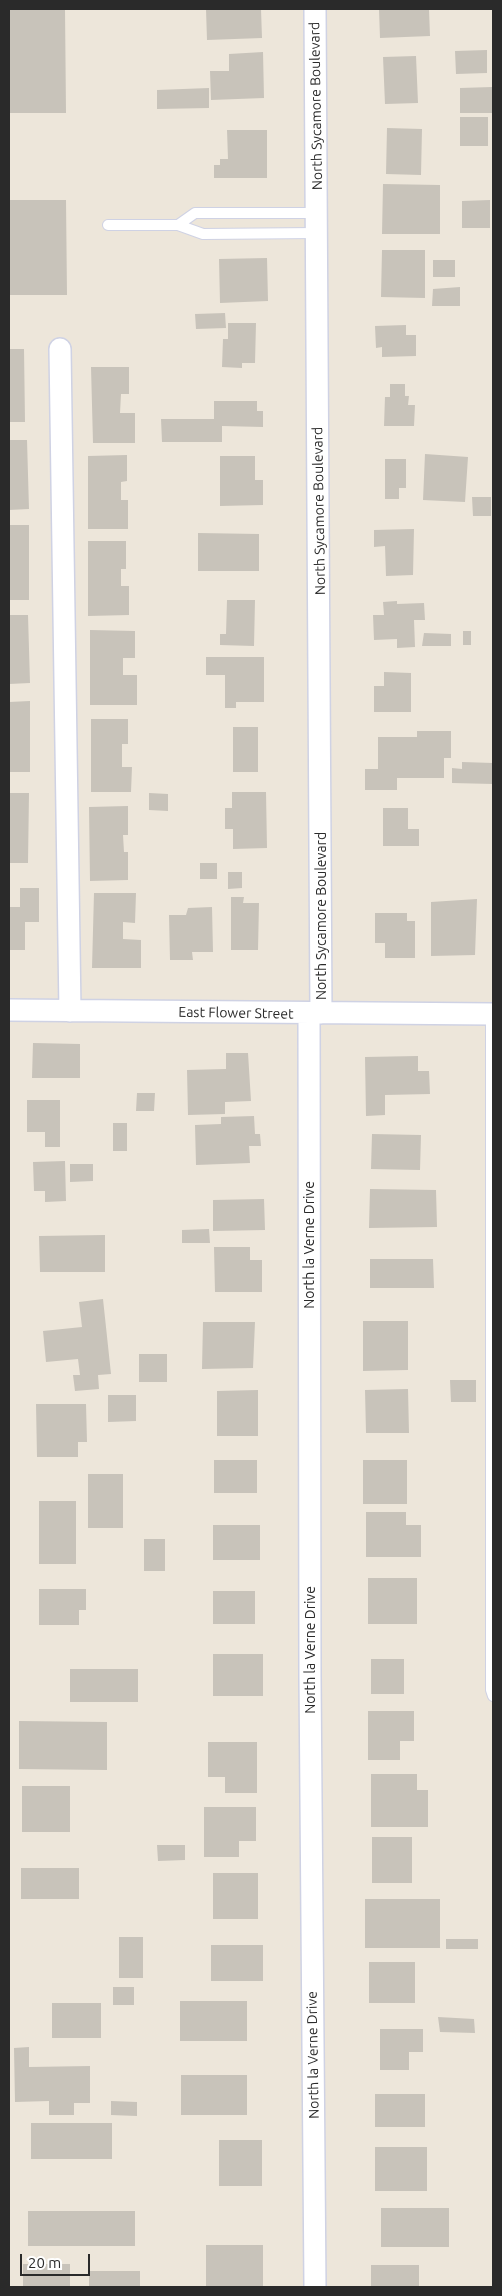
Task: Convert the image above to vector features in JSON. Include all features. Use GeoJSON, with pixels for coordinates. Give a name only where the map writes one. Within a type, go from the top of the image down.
{"type":"FeatureCollection","features":[{"type":"Feature","properties":{"kind":"street","name":"North Sycamore Boulevard"},"geometry":{"type":"LineString","coordinates":[[314,9],[317,223],[315,1013]]}},
{"type":"Feature","properties":{"kind":"street"},"geometry":{"type":"LineString","coordinates":[[60,349],[70,1011]]}},
{"type":"Feature","properties":{"kind":"street","name":"East Flower Street"},"geometry":{"type":"LineString","coordinates":[[9,1010],[492,1014]]}},
{"type":"Feature","properties":{"kind":"street","name":"North la Verne Drive"},"geometry":{"type":"LineString","coordinates":[[315,1013],[310,1697],[315,2287]]}},
{"type":"Feature","properties":{"kind":"lane"},"geometry":{"type":"LineString","coordinates":[[178,224],[195,213],[317,223]]}},
{"type":"Feature","properties":{"kind":"lane"},"geometry":{"type":"LineString","coordinates":[[108,225],[178,224],[203,234],[317,223]]}},
{"type":"Feature","properties":{"kind":"lane"},"geometry":{"type":"LineString","coordinates":[[492,1014],[491,1690],[493,1696]]}},
{"type":"Feature","properties":{"kind":"building"},"geometry":{"type":"Polygon","coordinates":[[[9,9],[65,9],[66,113],[9,113],[9,9]]]}},
{"type":"Feature","properties":{"kind":"building"},"geometry":{"type":"Polygon","coordinates":[[[206,9],[261,9],[262,38],[207,40],[206,9]]]}},
{"type":"Feature","properties":{"kind":"building"},"geometry":{"type":"Polygon","coordinates":[[[379,9],[429,9],[430,36],[380,38],[379,9]]]}},
{"type":"Feature","properties":{"kind":"building"},"geometry":{"type":"Polygon","coordinates":[[[487,50],[487,73],[456,74],[455,51],[487,50]]]}},
{"type":"Feature","properties":{"kind":"building"},"geometry":{"type":"Polygon","coordinates":[[[263,52],[264,98],[211,100],[210,71],[229,71],[229,54],[263,52]]]}},
{"type":"Feature","properties":{"kind":"building"},"geometry":{"type":"Polygon","coordinates":[[[416,56],[418,103],[385,104],[383,57],[416,56]]]}},
{"type":"Feature","properties":{"kind":"building"},"geometry":{"type":"Polygon","coordinates":[[[492,87],[492,113],[460,113],[460,88],[492,87]]]}},
{"type":"Feature","properties":{"kind":"building"},"geometry":{"type":"Polygon","coordinates":[[[209,88],[209,108],[157,109],[157,90],[209,88]]]}},
{"type":"Feature","properties":{"kind":"building"},"geometry":{"type":"Polygon","coordinates":[[[460,117],[488,117],[488,146],[460,146],[460,117]]]}},
{"type":"Feature","properties":{"kind":"building"},"geometry":{"type":"Polygon","coordinates":[[[387,128],[422,129],[421,175],[386,174],[387,128]]]}},
{"type":"Feature","properties":{"kind":"building"},"geometry":{"type":"Polygon","coordinates":[[[227,130],[267,130],[267,178],[214,178],[214,165],[220,165],[220,159],[228,159],[227,130]]]}},
{"type":"Feature","properties":{"kind":"building"},"geometry":{"type":"Polygon","coordinates":[[[383,184],[440,185],[440,234],[382,234],[383,184]]]}},
{"type":"Feature","properties":{"kind":"building"},"geometry":{"type":"Polygon","coordinates":[[[9,200],[66,200],[67,295],[9,295],[9,200]]]}},
{"type":"Feature","properties":{"kind":"building"},"geometry":{"type":"Polygon","coordinates":[[[490,200],[490,228],[462,228],[462,201],[490,200]]]}},
{"type":"Feature","properties":{"kind":"building"},"geometry":{"type":"Polygon","coordinates":[[[382,250],[425,250],[425,298],[381,297],[382,250]]]}},
{"type":"Feature","properties":{"kind":"building"},"geometry":{"type":"Polygon","coordinates":[[[267,258],[268,301],[220,303],[219,259],[267,258]]]}},
{"type":"Feature","properties":{"kind":"building"},"geometry":{"type":"Polygon","coordinates":[[[433,260],[455,260],[455,277],[433,277],[433,260]]]}},
{"type":"Feature","properties":{"kind":"building"},"geometry":{"type":"Polygon","coordinates":[[[460,287],[460,306],[432,306],[433,289],[460,287]]]}},
{"type":"Feature","properties":{"kind":"building"},"geometry":{"type":"Polygon","coordinates":[[[225,313],[226,328],[196,329],[195,314],[225,313]]]}},
{"type":"Feature","properties":{"kind":"building"},"geometry":{"type":"Polygon","coordinates":[[[228,323],[256,323],[255,363],[242,363],[242,368],[222,367],[223,339],[228,339],[228,323]]]}},
{"type":"Feature","properties":{"kind":"building"},"geometry":{"type":"Polygon","coordinates":[[[406,325],[406,335],[416,335],[416,356],[382,357],[382,347],[376,348],[375,326],[406,325]]]}},
{"type":"Feature","properties":{"kind":"building"},"geometry":{"type":"Polygon","coordinates":[[[9,349],[24,349],[25,422],[9,422],[9,349]]]}},
{"type":"Feature","properties":{"kind":"building"},"geometry":{"type":"Polygon","coordinates":[[[91,367],[129,367],[129,394],[121,394],[120,413],[135,413],[135,443],[93,443],[91,367]]]}},
{"type":"Feature","properties":{"kind":"building"},"geometry":{"type":"Polygon","coordinates":[[[390,384],[405,384],[405,396],[409,396],[408,405],[415,405],[414,426],[384,426],[385,397],[390,397],[390,384]]]}},
{"type":"Feature","properties":{"kind":"building"},"geometry":{"type":"Polygon","coordinates":[[[214,401],[257,401],[257,411],[263,411],[263,427],[222,426],[222,442],[162,442],[161,419],[214,419],[214,401]]]}},
{"type":"Feature","properties":{"kind":"building"},"geometry":{"type":"Polygon","coordinates":[[[9,440],[27,440],[29,509],[9,510],[9,440]]]}},
{"type":"Feature","properties":{"kind":"building"},"geometry":{"type":"Polygon","coordinates":[[[425,454],[468,457],[465,502],[423,500],[425,454]]]}},
{"type":"Feature","properties":{"kind":"building"},"geometry":{"type":"Polygon","coordinates":[[[127,455],[127,481],[121,482],[121,500],[128,500],[128,529],[88,529],[88,456],[127,455]]]}},
{"type":"Feature","properties":{"kind":"building"},"geometry":{"type":"Polygon","coordinates":[[[220,456],[255,456],[255,480],[263,480],[263,505],[220,506],[220,456]]]}},
{"type":"Feature","properties":{"kind":"building"},"geometry":{"type":"Polygon","coordinates":[[[385,459],[406,459],[406,488],[399,488],[399,499],[385,499],[385,459]]]}},
{"type":"Feature","properties":{"kind":"building"},"geometry":{"type":"Polygon","coordinates":[[[472,497],[491,497],[491,516],[473,516],[472,497]]]}},
{"type":"Feature","properties":{"kind":"building"},"geometry":{"type":"Polygon","coordinates":[[[9,525],[29,525],[29,600],[9,600],[9,525]]]}},
{"type":"Feature","properties":{"kind":"building"},"geometry":{"type":"Polygon","coordinates":[[[414,529],[413,575],[386,576],[385,546],[374,547],[374,530],[414,529]]]}},
{"type":"Feature","properties":{"kind":"building"},"geometry":{"type":"Polygon","coordinates":[[[198,533],[259,534],[259,571],[198,571],[198,533]]]}},
{"type":"Feature","properties":{"kind":"building"},"geometry":{"type":"Polygon","coordinates":[[[88,541],[126,541],[126,569],[121,569],[121,586],[129,586],[129,615],[88,616],[88,541]]]}},
{"type":"Feature","properties":{"kind":"building"},"geometry":{"type":"Polygon","coordinates":[[[227,600],[255,600],[254,646],[220,645],[220,634],[226,634],[227,600]]]}},
{"type":"Feature","properties":{"kind":"building"},"geometry":{"type":"Polygon","coordinates":[[[397,601],[397,604],[424,603],[425,620],[414,620],[415,647],[397,648],[397,639],[374,640],[373,615],[384,615],[383,602],[397,601]]]}},
{"type":"Feature","properties":{"kind":"building"},"geometry":{"type":"Polygon","coordinates":[[[9,615],[28,615],[30,683],[9,684],[9,615]]]}},
{"type":"Feature","properties":{"kind":"building"},"geometry":{"type":"Polygon","coordinates":[[[90,630],[135,631],[135,658],[123,658],[123,675],[137,675],[137,705],[90,705],[90,630]]]}},
{"type":"Feature","properties":{"kind":"building"},"geometry":{"type":"Polygon","coordinates":[[[463,631],[471,631],[471,645],[463,645],[463,631]]]}},
{"type":"Feature","properties":{"kind":"building"},"geometry":{"type":"Polygon","coordinates":[[[424,633],[451,634],[451,646],[422,646],[424,633]]]}},
{"type":"Feature","properties":{"kind":"building"},"geometry":{"type":"Polygon","coordinates":[[[206,657],[264,657],[264,702],[236,702],[236,708],[225,708],[225,675],[206,675],[206,657]]]}},
{"type":"Feature","properties":{"kind":"building"},"geometry":{"type":"Polygon","coordinates":[[[384,672],[411,673],[411,712],[374,712],[374,686],[384,686],[384,672]]]}},
{"type":"Feature","properties":{"kind":"building"},"geometry":{"type":"Polygon","coordinates":[[[30,701],[30,772],[9,772],[9,702],[30,701]]]}},
{"type":"Feature","properties":{"kind":"building"},"geometry":{"type":"Polygon","coordinates":[[[91,719],[128,719],[128,744],[122,744],[122,767],[132,767],[131,792],[91,792],[91,719]]]}},
{"type":"Feature","properties":{"kind":"building"},"geometry":{"type":"Polygon","coordinates":[[[233,727],[258,727],[258,772],[233,772],[233,727]]]}},
{"type":"Feature","properties":{"kind":"building"},"geometry":{"type":"Polygon","coordinates":[[[417,731],[451,731],[451,758],[444,758],[444,778],[397,778],[397,790],[365,790],[365,769],[378,769],[378,737],[417,737],[417,731]]]}},
{"type":"Feature","properties":{"kind":"building"},"geometry":{"type":"Polygon","coordinates":[[[462,762],[493,763],[493,784],[452,783],[452,768],[462,769],[462,762]]]}},
{"type":"Feature","properties":{"kind":"building"},"geometry":{"type":"Polygon","coordinates":[[[232,792],[266,792],[267,848],[233,849],[233,829],[225,829],[225,808],[232,808],[232,792]]]}},
{"type":"Feature","properties":{"kind":"building"},"geometry":{"type":"Polygon","coordinates":[[[9,793],[29,793],[28,863],[9,863],[9,793]]]}},
{"type":"Feature","properties":{"kind":"building"},"geometry":{"type":"Polygon","coordinates":[[[149,793],[168,794],[168,811],[149,810],[149,793]]]}},
{"type":"Feature","properties":{"kind":"building"},"geometry":{"type":"Polygon","coordinates":[[[128,806],[128,835],[123,835],[124,852],[128,852],[128,880],[90,881],[89,807],[128,806]]]}},
{"type":"Feature","properties":{"kind":"building"},"geometry":{"type":"Polygon","coordinates":[[[383,808],[408,808],[408,829],[419,829],[419,846],[383,846],[383,808]]]}},
{"type":"Feature","properties":{"kind":"building"},"geometry":{"type":"Polygon","coordinates":[[[200,863],[217,863],[217,879],[200,879],[200,863]]]}},
{"type":"Feature","properties":{"kind":"building"},"geometry":{"type":"Polygon","coordinates":[[[228,872],[242,872],[242,888],[228,889],[228,872]]]}},
{"type":"Feature","properties":{"kind":"building"},"geometry":{"type":"Polygon","coordinates":[[[20,888],[39,888],[39,922],[25,922],[25,950],[9,950],[9,907],[20,907],[20,888]]]}},
{"type":"Feature","properties":{"kind":"building"},"geometry":{"type":"Polygon","coordinates":[[[94,893],[136,893],[135,923],[123,922],[123,939],[141,940],[141,968],[92,968],[94,893]]]}},
{"type":"Feature","properties":{"kind":"building"},"geometry":{"type":"Polygon","coordinates":[[[231,897],[244,897],[243,903],[259,903],[258,950],[231,950],[231,897]]]}},
{"type":"Feature","properties":{"kind":"building"},"geometry":{"type":"Polygon","coordinates":[[[477,899],[475,955],[431,956],[431,902],[477,899]]]}},
{"type":"Feature","properties":{"kind":"building"},"geometry":{"type":"Polygon","coordinates":[[[212,907],[213,952],[192,952],[193,960],[170,960],[169,915],[186,915],[188,908],[212,907]]]}},
{"type":"Feature","properties":{"kind":"building"},"geometry":{"type":"Polygon","coordinates":[[[375,913],[407,913],[407,921],[415,921],[415,958],[385,958],[385,943],[375,943],[375,913]]]}},
{"type":"Feature","properties":{"kind":"building"},"geometry":{"type":"Polygon","coordinates":[[[33,1043],[80,1044],[80,1078],[32,1078],[33,1043]]]}},
{"type":"Feature","properties":{"kind":"building"},"geometry":{"type":"Polygon","coordinates":[[[226,1053],[248,1053],[251,1101],[225,1102],[225,1114],[188,1115],[187,1070],[226,1069],[226,1053]]]}},
{"type":"Feature","properties":{"kind":"building"},"geometry":{"type":"Polygon","coordinates":[[[418,1056],[418,1071],[429,1071],[430,1094],[385,1095],[385,1115],[366,1116],[365,1057],[418,1056]]]}},
{"type":"Feature","properties":{"kind":"building"},"geometry":{"type":"Polygon","coordinates":[[[137,1093],[155,1093],[154,1111],[136,1111],[137,1093]]]}},
{"type":"Feature","properties":{"kind":"building"},"geometry":{"type":"Polygon","coordinates":[[[27,1100],[60,1100],[60,1147],[45,1147],[45,1132],[27,1132],[27,1100]]]}},
{"type":"Feature","properties":{"kind":"building"},"geometry":{"type":"Polygon","coordinates":[[[254,1116],[255,1134],[260,1134],[261,1146],[249,1146],[250,1163],[196,1165],[195,1125],[221,1124],[221,1117],[254,1116]]]}},
{"type":"Feature","properties":{"kind":"building"},"geometry":{"type":"Polygon","coordinates":[[[113,1123],[127,1123],[127,1151],[113,1151],[113,1123]]]}},
{"type":"Feature","properties":{"kind":"building"},"geometry":{"type":"Polygon","coordinates":[[[372,1134],[421,1135],[420,1170],[371,1169],[372,1134]]]}},
{"type":"Feature","properties":{"kind":"building"},"geometry":{"type":"Polygon","coordinates":[[[65,1161],[66,1201],[45,1202],[45,1191],[34,1191],[33,1162],[65,1161]]]}},
{"type":"Feature","properties":{"kind":"building"},"geometry":{"type":"Polygon","coordinates":[[[70,1164],[93,1164],[93,1181],[70,1182],[70,1164]]]}},
{"type":"Feature","properties":{"kind":"building"},"geometry":{"type":"Polygon","coordinates":[[[370,1189],[436,1190],[437,1227],[369,1228],[370,1189]]]}},
{"type":"Feature","properties":{"kind":"building"},"geometry":{"type":"Polygon","coordinates":[[[264,1199],[265,1230],[213,1231],[213,1200],[264,1199]]]}},
{"type":"Feature","properties":{"kind":"building"},"geometry":{"type":"Polygon","coordinates":[[[209,1229],[210,1243],[182,1243],[182,1230],[209,1229]]]}},
{"type":"Feature","properties":{"kind":"building"},"geometry":{"type":"Polygon","coordinates":[[[105,1235],[105,1272],[40,1272],[39,1236],[105,1235]]]}},
{"type":"Feature","properties":{"kind":"building"},"geometry":{"type":"Polygon","coordinates":[[[214,1247],[250,1247],[250,1260],[262,1260],[262,1292],[215,1292],[214,1247]]]}},
{"type":"Feature","properties":{"kind":"building"},"geometry":{"type":"Polygon","coordinates":[[[370,1259],[433,1259],[434,1288],[370,1288],[370,1259]]]}},
{"type":"Feature","properties":{"kind":"building"},"geometry":{"type":"Polygon","coordinates":[[[103,1299],[111,1374],[98,1375],[99,1389],[75,1391],[73,1375],[80,1375],[78,1359],[46,1362],[43,1331],[82,1327],[79,1302],[103,1299]]]}},
{"type":"Feature","properties":{"kind":"building"},"geometry":{"type":"Polygon","coordinates":[[[363,1321],[408,1321],[408,1370],[363,1371],[363,1321]]]}},
{"type":"Feature","properties":{"kind":"building"},"geometry":{"type":"Polygon","coordinates":[[[203,1322],[255,1322],[253,1368],[202,1369],[203,1322]]]}},
{"type":"Feature","properties":{"kind":"building"},"geometry":{"type":"Polygon","coordinates":[[[139,1354],[167,1354],[167,1382],[139,1382],[139,1354]]]}},
{"type":"Feature","properties":{"kind":"building"},"geometry":{"type":"Polygon","coordinates":[[[450,1380],[476,1380],[476,1402],[451,1402],[450,1380]]]}},
{"type":"Feature","properties":{"kind":"building"},"geometry":{"type":"Polygon","coordinates":[[[408,1389],[409,1433],[366,1433],[365,1390],[408,1389]]]}},
{"type":"Feature","properties":{"kind":"building"},"geometry":{"type":"Polygon","coordinates":[[[258,1390],[258,1436],[217,1436],[217,1391],[258,1390]]]}},
{"type":"Feature","properties":{"kind":"building"},"geometry":{"type":"Polygon","coordinates":[[[108,1395],[136,1395],[136,1421],[108,1422],[108,1395]]]}},
{"type":"Feature","properties":{"kind":"building"},"geometry":{"type":"Polygon","coordinates":[[[36,1404],[86,1404],[87,1442],[78,1442],[78,1457],[37,1457],[36,1404]]]}},
{"type":"Feature","properties":{"kind":"building"},"geometry":{"type":"Polygon","coordinates":[[[214,1460],[257,1460],[257,1493],[214,1493],[214,1460]]]}},
{"type":"Feature","properties":{"kind":"building"},"geometry":{"type":"Polygon","coordinates":[[[363,1460],[407,1460],[407,1504],[363,1504],[363,1460]]]}},
{"type":"Feature","properties":{"kind":"building"},"geometry":{"type":"Polygon","coordinates":[[[88,1474],[123,1474],[123,1528],[88,1528],[88,1474]]]}},
{"type":"Feature","properties":{"kind":"building"},"geometry":{"type":"Polygon","coordinates":[[[39,1501],[76,1501],[76,1564],[39,1564],[39,1501]]]}},
{"type":"Feature","properties":{"kind":"building"},"geometry":{"type":"Polygon","coordinates":[[[366,1512],[406,1512],[406,1525],[421,1525],[421,1557],[366,1557],[366,1512]]]}},
{"type":"Feature","properties":{"kind":"building"},"geometry":{"type":"Polygon","coordinates":[[[213,1525],[260,1525],[260,1560],[213,1560],[213,1525]]]}},
{"type":"Feature","properties":{"kind":"building"},"geometry":{"type":"Polygon","coordinates":[[[144,1539],[165,1539],[165,1571],[144,1571],[144,1539]]]}},
{"type":"Feature","properties":{"kind":"building"},"geometry":{"type":"Polygon","coordinates":[[[368,1578],[417,1578],[417,1624],[368,1624],[368,1578]]]}},
{"type":"Feature","properties":{"kind":"building"},"geometry":{"type":"Polygon","coordinates":[[[39,1589],[86,1589],[86,1610],[79,1610],[79,1625],[39,1625],[39,1589]]]}},
{"type":"Feature","properties":{"kind":"building"},"geometry":{"type":"Polygon","coordinates":[[[213,1591],[255,1591],[255,1624],[213,1624],[213,1591]]]}},
{"type":"Feature","properties":{"kind":"building"},"geometry":{"type":"Polygon","coordinates":[[[213,1654],[263,1654],[263,1696],[213,1696],[213,1654]]]}},
{"type":"Feature","properties":{"kind":"building"},"geometry":{"type":"Polygon","coordinates":[[[371,1659],[404,1659],[404,1694],[371,1694],[371,1659]]]}},
{"type":"Feature","properties":{"kind":"building"},"geometry":{"type":"Polygon","coordinates":[[[70,1669],[138,1669],[138,1702],[70,1702],[70,1669]]]}},
{"type":"Feature","properties":{"kind":"building"},"geometry":{"type":"Polygon","coordinates":[[[368,1711],[414,1711],[414,1741],[400,1741],[400,1760],[368,1760],[368,1711]]]}},
{"type":"Feature","properties":{"kind":"building"},"geometry":{"type":"Polygon","coordinates":[[[19,1721],[107,1722],[107,1770],[19,1769],[19,1721]]]}},
{"type":"Feature","properties":{"kind":"building"},"geometry":{"type":"Polygon","coordinates":[[[208,1742],[257,1742],[257,1793],[225,1793],[225,1777],[208,1777],[208,1742]]]}},
{"type":"Feature","properties":{"kind":"building"},"geometry":{"type":"Polygon","coordinates":[[[371,1774],[417,1774],[417,1790],[428,1790],[428,1827],[371,1827],[371,1774]]]}},
{"type":"Feature","properties":{"kind":"building"},"geometry":{"type":"Polygon","coordinates":[[[22,1786],[70,1786],[70,1832],[22,1832],[22,1786]]]}},
{"type":"Feature","properties":{"kind":"building"},"geometry":{"type":"Polygon","coordinates":[[[204,1807],[256,1807],[256,1841],[239,1841],[239,1857],[204,1857],[204,1807]]]}},
{"type":"Feature","properties":{"kind":"building"},"geometry":{"type":"Polygon","coordinates":[[[372,1837],[412,1837],[412,1883],[372,1883],[372,1837]]]}},
{"type":"Feature","properties":{"kind":"building"},"geometry":{"type":"Polygon","coordinates":[[[157,1845],[185,1845],[185,1860],[158,1861],[157,1845]]]}},
{"type":"Feature","properties":{"kind":"building"},"geometry":{"type":"Polygon","coordinates":[[[21,1868],[79,1868],[79,1899],[21,1899],[21,1868]]]}},
{"type":"Feature","properties":{"kind":"building"},"geometry":{"type":"Polygon","coordinates":[[[213,1873],[258,1873],[258,1919],[213,1919],[213,1873]]]}},
{"type":"Feature","properties":{"kind":"building"},"geometry":{"type":"Polygon","coordinates":[[[365,1899],[440,1899],[440,1948],[365,1948],[365,1899]]]}},
{"type":"Feature","properties":{"kind":"building"},"geometry":{"type":"Polygon","coordinates":[[[119,1937],[143,1937],[143,1978],[119,1978],[119,1937]]]}},
{"type":"Feature","properties":{"kind":"building"},"geometry":{"type":"Polygon","coordinates":[[[446,1939],[478,1939],[478,1949],[446,1949],[446,1939]]]}},
{"type":"Feature","properties":{"kind":"building"},"geometry":{"type":"Polygon","coordinates":[[[211,1945],[263,1945],[263,1981],[211,1981],[211,1945]]]}},
{"type":"Feature","properties":{"kind":"building"},"geometry":{"type":"Polygon","coordinates":[[[369,1962],[415,1962],[415,2003],[369,2003],[369,1962]]]}},
{"type":"Feature","properties":{"kind":"building"},"geometry":{"type":"Polygon","coordinates":[[[113,1987],[134,1987],[134,2005],[113,2005],[113,1987]]]}},
{"type":"Feature","properties":{"kind":"building"},"geometry":{"type":"Polygon","coordinates":[[[180,2001],[247,2001],[247,2041],[180,2041],[180,2001]]]}},
{"type":"Feature","properties":{"kind":"building"},"geometry":{"type":"Polygon","coordinates":[[[52,2003],[101,2003],[101,2038],[52,2038],[52,2003]]]}},
{"type":"Feature","properties":{"kind":"building"},"geometry":{"type":"Polygon","coordinates":[[[438,2017],[474,2019],[475,2033],[440,2032],[438,2017]]]}},
{"type":"Feature","properties":{"kind":"building"},"geometry":{"type":"Polygon","coordinates":[[[380,2029],[423,2029],[423,2052],[409,2052],[409,2070],[380,2070],[380,2029]]]}},
{"type":"Feature","properties":{"kind":"building"},"geometry":{"type":"Polygon","coordinates":[[[29,2047],[29,2067],[90,2066],[90,2103],[74,2103],[74,2115],[49,2115],[49,2101],[15,2102],[14,2048],[29,2047]]]}},
{"type":"Feature","properties":{"kind":"building"},"geometry":{"type":"Polygon","coordinates":[[[181,2075],[247,2075],[247,2115],[181,2115],[181,2075]]]}},
{"type":"Feature","properties":{"kind":"building"},"geometry":{"type":"Polygon","coordinates":[[[375,2094],[425,2094],[425,2127],[375,2127],[375,2094]]]}},
{"type":"Feature","properties":{"kind":"building"},"geometry":{"type":"Polygon","coordinates":[[[111,2101],[137,2102],[137,2116],[111,2115],[111,2101]]]}},
{"type":"Feature","properties":{"kind":"building"},"geometry":{"type":"Polygon","coordinates":[[[31,2123],[112,2123],[112,2159],[31,2159],[31,2123]]]}},
{"type":"Feature","properties":{"kind":"building"},"geometry":{"type":"Polygon","coordinates":[[[219,2140],[262,2140],[262,2186],[219,2186],[219,2140]]]}},
{"type":"Feature","properties":{"kind":"building"},"geometry":{"type":"Polygon","coordinates":[[[375,2147],[427,2147],[427,2191],[375,2191],[375,2147]]]}},
{"type":"Feature","properties":{"kind":"building"},"geometry":{"type":"Polygon","coordinates":[[[381,2208],[449,2208],[449,2247],[381,2247],[381,2208]]]}},
{"type":"Feature","properties":{"kind":"building"},"geometry":{"type":"Polygon","coordinates":[[[28,2211],[135,2211],[135,2246],[28,2246],[28,2211]]]}},
{"type":"Feature","properties":{"kind":"building"},"geometry":{"type":"Polygon","coordinates":[[[206,2245],[263,2245],[263,2287],[206,2287],[206,2245]]]}},
{"type":"Feature","properties":{"kind":"building"},"geometry":{"type":"Polygon","coordinates":[[[23,2264],[70,2264],[70,2287],[23,2287],[23,2264]]]}},
{"type":"Feature","properties":{"kind":"building"},"geometry":{"type":"Polygon","coordinates":[[[371,2265],[419,2265],[419,2287],[371,2287],[371,2265]]]}},
{"type":"Feature","properties":{"kind":"building"},"geometry":{"type":"Polygon","coordinates":[[[89,2271],[140,2271],[140,2287],[89,2287],[89,2271]]]}}]}
